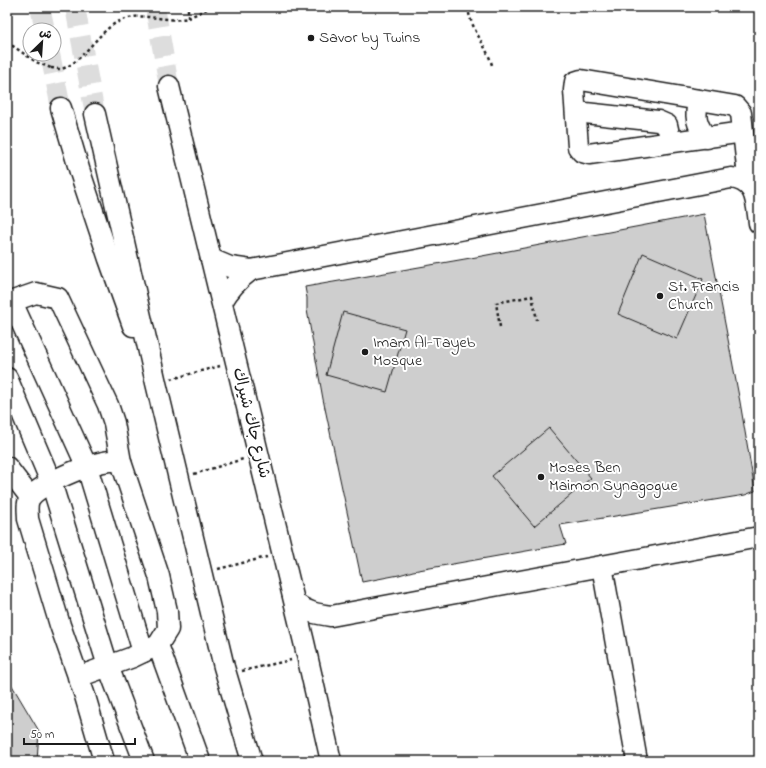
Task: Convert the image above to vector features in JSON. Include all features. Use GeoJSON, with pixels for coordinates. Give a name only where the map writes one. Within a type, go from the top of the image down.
{"type":"FeatureCollection","features":[{"type":"Feature","properties":{"kind":"street"},"geometry":{"type":"LineString","coordinates":[[743,132],[589,154],[582,152],[578,147],[574,90],[575,82],[581,80],[735,106],[741,113],[749,186]]}},
{"type":"Feature","properties":{"kind":"street","name":"شارع جاك شيراك"},"geometry":{"type":"LineString","coordinates":[[169,86],[295,603],[331,761]]}},
{"type":"Feature","properties":{"kind":"street"},"geometry":{"type":"LineString","coordinates":[[699,100],[696,110],[697,120],[702,132],[707,138]]}},
{"type":"Feature","properties":{"kind":"street"},"geometry":{"type":"LineString","coordinates":[[61,108],[118,289],[154,374]]}},
{"type":"Feature","properties":{"kind":"street"},"geometry":{"type":"LineString","coordinates":[[576,112],[658,121],[667,125],[671,142]]}},
{"type":"Feature","properties":{"kind":"street"},"geometry":{"type":"LineString","coordinates":[[95,114],[154,374],[226,675],[252,761]]}},
{"type":"Feature","properties":{"kind":"street"},"geometry":{"type":"LineString","coordinates":[[211,259],[230,267],[251,270],[731,178],[744,181],[749,186],[755,198],[759,223]]}},
{"type":"Feature","properties":{"kind":"street"},"geometry":{"type":"LineString","coordinates":[[222,302],[227,292],[234,284],[251,270]]}},
{"type":"Feature","properties":{"kind":"street"},"geometry":{"type":"LineString","coordinates":[[78,677],[151,649],[168,629],[167,611],[160,576],[121,462],[114,423],[108,405],[58,298],[36,293],[10,302],[87,467],[151,649],[200,761]]}},
{"type":"Feature","properties":{"kind":"street"},"geometry":{"type":"LineString","coordinates":[[7,378],[51,482],[108,666],[144,761]]}},
{"type":"Feature","properties":{"kind":"street"},"geometry":{"type":"LineString","coordinates":[[104,761],[60,625],[28,519],[27,505],[30,497],[36,491],[77,470],[114,460],[121,462]]}},
{"type":"Feature","properties":{"kind":"street"},"geometry":{"type":"LineString","coordinates":[[7,467],[30,497]]}},
{"type":"Feature","properties":{"kind":"street"},"geometry":{"type":"LineString","coordinates":[[295,603],[301,608],[311,612],[331,616],[759,537]]}},
{"type":"Feature","properties":{"kind":"street"},"geometry":{"type":"LineString","coordinates":[[602,566],[637,761]]}},
{"type":"Feature","properties":{"kind":"street"},"geometry":{"type":"LineString","coordinates":[[306,649],[319,624],[331,616]]}},
{"type":"Feature","properties":{"kind":"path"},"geometry":{"type":"LineString","coordinates":[[188,7],[188,18]]}},
{"type":"Feature","properties":{"kind":"path"},"geometry":{"type":"LineString","coordinates":[[7,42],[36,62],[51,68],[60,69],[73,64],[114,24],[131,16],[146,16],[170,20],[188,18],[211,7]]}},
{"type":"Feature","properties":{"kind":"path"},"geometry":{"type":"LineString","coordinates":[[277,7],[288,9],[295,7]]}},
{"type":"Feature","properties":{"kind":"path"},"geometry":{"type":"LineString","coordinates":[[468,7],[473,27],[489,54],[492,65]]}},
{"type":"Feature","properties":{"kind":"path"},"geometry":{"type":"LineString","coordinates":[[500,327],[496,303],[532,296],[537,320]]}},
{"type":"Feature","properties":{"kind":"path"},"geometry":{"type":"LineString","coordinates":[[154,374],[236,361]]}},
{"type":"Feature","properties":{"kind":"path"},"geometry":{"type":"LineString","coordinates":[[179,478],[259,455]]}},
{"type":"Feature","properties":{"kind":"path"},"geometry":{"type":"LineString","coordinates":[[202,573],[283,554]]}},
{"type":"Feature","properties":{"kind":"path"},"geometry":{"type":"LineString","coordinates":[[226,675],[306,649]]}},
{"type":"Feature","properties":{"kind":"building"},"geometry":{"type":"Polygon","coordinates":[[[704,214],[740,402],[755,491],[745,495],[560,525],[566,544],[413,571],[362,582],[323,399],[307,310],[305,287],[482,256],[704,214]]]}},
{"type":"Feature","properties":{"kind":"building","name":"St. Francis Church"},"geometry":{"type":"Polygon","coordinates":[[[643,253],[703,279],[677,339],[618,314],[643,253]]]}},
{"type":"Feature","properties":{"kind":"building","name":"Imam Al-Tayeb Mosque"},"geometry":{"type":"Polygon","coordinates":[[[343,312],[405,329],[387,392],[326,375],[343,312]]]}},
{"type":"Feature","properties":{"kind":"building","name":"Moses Ben Maimon Synagogue"},"geometry":{"type":"Polygon","coordinates":[[[549,428],[591,478],[534,526],[492,476],[549,428]]]}},
{"type":"Feature","properties":{"kind":"building"},"geometry":{"type":"Polygon","coordinates":[[[7,677],[39,731],[37,761],[7,761],[7,677]]]}},
{"type":"Feature","properties":{"kind":"tunnel"},"geometry":{"type":"LineString","coordinates":[[40,7],[43,22]]}},
{"type":"Feature","properties":{"kind":"tunnel"},"geometry":{"type":"LineString","coordinates":[[75,7],[95,114]]}},
{"type":"Feature","properties":{"kind":"tunnel"},"geometry":{"type":"LineString","coordinates":[[155,7],[169,86]]}},
{"type":"Feature","properties":{"kind":"tunnel"},"geometry":{"type":"LineString","coordinates":[[52,62],[61,108]]}},
{"type":"Feature","properties":{"kind":"place","name":"Savor by Twins"},"geometry":{"type":"Point","coordinates":[311,38]}},
{"type":"Feature","properties":{"kind":"place","name":"St. Francis Church"},"geometry":{"type":"Point","coordinates":[660,296]}},
{"type":"Feature","properties":{"kind":"place","name":"Imam Al-Tayeb Mosque"},"geometry":{"type":"Point","coordinates":[365,352]}},
{"type":"Feature","properties":{"kind":"place","name":"Moses Ben Maimon Synagogue"},"geometry":{"type":"Point","coordinates":[541,477]}}]}
